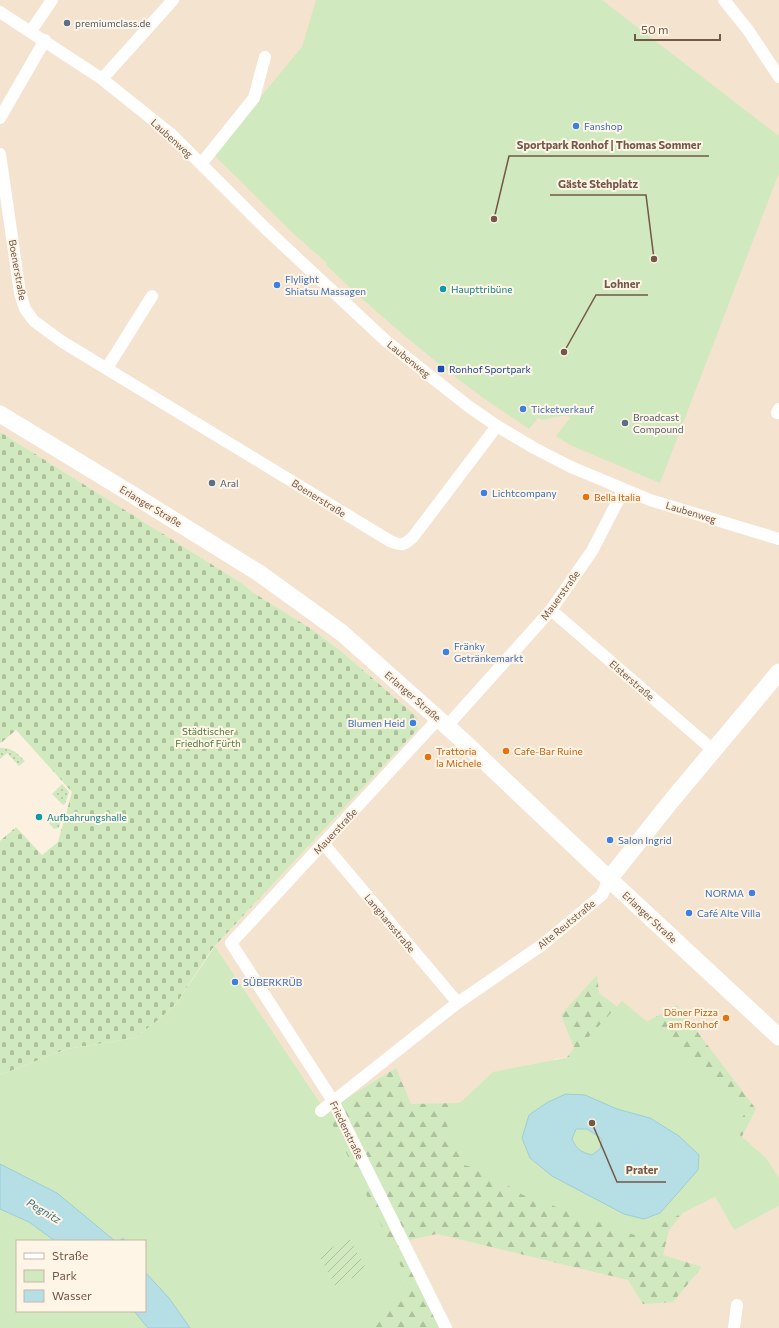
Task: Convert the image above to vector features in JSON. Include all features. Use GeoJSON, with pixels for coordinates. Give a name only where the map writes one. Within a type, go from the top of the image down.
{"type":"FeatureCollection","features":[{"type":"Feature","properties":{"kind":"main road","name":"Erlanger Straße"},"geometry":{"type":"LineString","coordinates":[[0,414],[265,577],[342,633],[443,722],[779,1037]]}},
{"type":"Feature","properties":{"kind":"main road","name":"Alte Reutstraße"},"geometry":{"type":"LineString","coordinates":[[609,879],[713,750],[779,672]]}},
{"type":"Feature","properties":{"kind":"street"},"geometry":{"type":"LineString","coordinates":[[31,31],[52,0]]}},
{"type":"Feature","properties":{"kind":"street"},"geometry":{"type":"LineString","coordinates":[[102,79],[173,0]]}},
{"type":"Feature","properties":{"kind":"street"},"geometry":{"type":"LineString","coordinates":[[724,0],[748,30],[779,77]]}},
{"type":"Feature","properties":{"kind":"street","name":"Laubenweg"},"geometry":{"type":"LineString","coordinates":[[0,12],[45,40],[102,79],[172,134],[265,228],[386,341],[458,398],[497,426],[534,448],[571,467],[624,490],[650,500],[779,539]]}},
{"type":"Feature","properties":{"kind":"street"},"geometry":{"type":"LineString","coordinates":[[0,118],[45,40]]}},
{"type":"Feature","properties":{"kind":"street"},"geometry":{"type":"LineString","coordinates":[[201,164],[254,98],[265,57]]}},
{"type":"Feature","properties":{"kind":"street","name":"Boenerstraße"},"geometry":{"type":"LineString","coordinates":[[0,154],[20,293],[25,309],[34,322],[61,341],[390,541],[399,545],[404,545],[413,537],[497,426]]}},
{"type":"Feature","properties":{"kind":"street"},"geometry":{"type":"LineString","coordinates":[[107,368],[152,296]]}},
{"type":"Feature","properties":{"kind":"street","name":"Mauerstraße"},"geometry":{"type":"LineString","coordinates":[[230,943],[323,843],[551,610],[592,551],[624,490]]}},
{"type":"Feature","properties":{"kind":"street","name":"Elsterstraße"},"geometry":{"type":"LineString","coordinates":[[551,610],[713,750]]}},
{"type":"Feature","properties":{"kind":"street","name":"Langhansstraße"},"geometry":{"type":"LineString","coordinates":[[323,843],[458,1004]]}},
{"type":"Feature","properties":{"kind":"street","name":"Alte Reutstraße"},"geometry":{"type":"LineString","coordinates":[[321,1111],[458,1004],[542,945],[602,895],[609,879]]}},
{"type":"Feature","properties":{"kind":"street","name":"Friedenstraße"},"geometry":{"type":"LineString","coordinates":[[230,943],[334,1101],[446,1328]]}},
{"type":"Feature","properties":{"kind":"street"},"geometry":{"type":"LineString","coordinates":[[734,1328],[737,1305]]}},
{"type":"Feature","properties":{"kind":"shaded area"},"geometry":{"type":"Polygon","coordinates":[[[0,0],[779,0],[779,1178],[767,1159],[570,1057],[554,1059],[637,1236],[715,1197],[734,1230],[779,1206],[779,1328],[375,1328],[327,1113],[215,946],[418,729],[417,717],[342,652],[313,630],[252,592],[243,584],[0,432],[0,0]]]}},
{"type":"Feature","properties":{"kind":"green space"},"geometry":{"type":"Polygon","coordinates":[[[316,0],[602,0],[779,136],[779,173],[660,483],[570,445],[556,436],[570,418],[566,415],[542,420],[538,418],[529,429],[481,396],[417,346],[362,298],[326,265],[327,263],[296,236],[213,154],[302,47],[316,0]]]}},
{"type":"Feature","properties":{"kind":"green space","name":"Städtischer Friedhof Fürth"},"geometry":{"type":"Polygon","coordinates":[[[0,432],[243,584],[252,592],[313,630],[342,652],[417,717],[418,729],[212,949],[176,1004],[157,1021],[135,1038],[67,1049],[0,1074],[0,841],[16,827],[42,855],[58,842],[72,792],[16,730],[0,743],[0,432]]]}},
{"type":"Feature","properties":{"kind":"green space"},"geometry":{"type":"Polygon","coordinates":[[[0,748],[8,748],[17,753],[25,761],[19,766],[7,753],[0,759],[0,748]]]}},
{"type":"Feature","properties":{"kind":"green space"},"geometry":{"type":"Polygon","coordinates":[[[62,784],[69,792],[65,804],[63,805],[52,794],[62,784]]]}},
{"type":"Feature","properties":{"kind":"green space"},"geometry":{"type":"Polygon","coordinates":[[[57,813],[61,821],[59,828],[54,829],[47,821],[57,813]]]}},
{"type":"Feature","properties":{"kind":"green space"},"geometry":{"type":"Polygon","coordinates":[[[215,946],[327,1113],[408,1281],[375,1328],[0,1328],[0,1074],[67,1049],[135,1038],[176,1004],[215,946]]]}},
{"type":"Feature","properties":{"kind":"green space"},"geometry":{"type":"Polygon","coordinates":[[[597,975],[599,993],[641,1025],[677,1005],[756,1109],[738,1144],[669,1230],[663,1255],[702,1267],[673,1302],[643,1304],[628,1280],[437,1234],[409,1240],[449,1328],[358,1328],[318,1116],[396,1068],[411,1104],[458,1103],[495,1096],[550,1080],[574,1048],[561,1015],[597,975]]]}},
{"type":"Feature","properties":{"kind":"green space"},"geometry":{"type":"Polygon","coordinates":[[[622,1001],[750,1107],[733,1129],[767,1159],[779,1178],[779,1206],[734,1230],[715,1197],[637,1236],[523,1195],[483,1170],[464,1165],[444,1118],[493,1072],[570,1057],[622,1001]]]}},
{"type":"Feature","properties":{"kind":"green space"},"geometry":{"type":"Polygon","coordinates":[[[349,1238],[367,1270],[336,1287],[319,1255],[349,1238]]]}},
{"type":"Feature","properties":{"kind":"water"},"geometry":{"type":"Polygon","coordinates":[[[566,1094],[585,1095],[617,1109],[650,1118],[679,1136],[699,1155],[698,1170],[660,1213],[644,1219],[624,1214],[552,1176],[530,1158],[522,1138],[529,1115],[548,1102],[566,1094]],[[576,1129],[572,1139],[580,1150],[592,1155],[600,1149],[602,1139],[587,1129],[576,1129]]]}},
{"type":"Feature","properties":{"kind":"water","name":"Pegnitz"},"geometry":{"type":"Polygon","coordinates":[[[0,1164],[57,1193],[114,1240],[54,1240],[29,1222],[0,1209],[0,1164]]]}},
{"type":"Feature","properties":{"kind":"water"},"geometry":{"type":"Polygon","coordinates":[[[146,1273],[169,1298],[190,1328],[148,1328],[135,1312],[146,1312],[146,1273]]]}},
{"type":"Feature","properties":{"kind":"place","name":"premiumclass.de"},"geometry":{"type":"Point","coordinates":[67,23]}},
{"type":"Feature","properties":{"kind":"place","name":"Fanshop"},"geometry":{"type":"Point","coordinates":[576,126]}},
{"type":"Feature","properties":{"kind":"place","name":"Sportpark Ronhof | Thomas Sommer"},"geometry":{"type":"Point","coordinates":[494,219]}},
{"type":"Feature","properties":{"kind":"place","name":"Gäste Stehplatz"},"geometry":{"type":"Point","coordinates":[654,259]}},
{"type":"Feature","properties":{"kind":"place","name":"Flylight Shiatsu Massagen"},"geometry":{"type":"Point","coordinates":[277,285]}},
{"type":"Feature","properties":{"kind":"place","name":"Haupttribüne"},"geometry":{"type":"Point","coordinates":[443,289]}},
{"type":"Feature","properties":{"kind":"place","name":"Lohner"},"geometry":{"type":"Point","coordinates":[564,352]}},
{"type":"Feature","properties":{"kind":"place","name":"Ronhof Sportpark"},"geometry":{"type":"Point","coordinates":[441,369]}},
{"type":"Feature","properties":{"kind":"place","name":"Ticketverkauf"},"geometry":{"type":"Point","coordinates":[523,409]}},
{"type":"Feature","properties":{"kind":"place","name":"Broadcast Compound"},"geometry":{"type":"Point","coordinates":[625,423]}},
{"type":"Feature","properties":{"kind":"place","name":"Aral"},"geometry":{"type":"Point","coordinates":[212,483]}},
{"type":"Feature","properties":{"kind":"place","name":"Lichtcompany"},"geometry":{"type":"Point","coordinates":[484,493]}},
{"type":"Feature","properties":{"kind":"place","name":"Bella Italia"},"geometry":{"type":"Point","coordinates":[586,497]}},
{"type":"Feature","properties":{"kind":"place","name":"Fränky Getränkemarkt"},"geometry":{"type":"Point","coordinates":[446,652]}},
{"type":"Feature","properties":{"kind":"place","name":"Blumen Heid"},"geometry":{"type":"Point","coordinates":[413,723]}},
{"type":"Feature","properties":{"kind":"place","name":"Cafe-Bar Ruine"},"geometry":{"type":"Point","coordinates":[506,751]}},
{"type":"Feature","properties":{"kind":"place","name":"Trattoria la Michele"},"geometry":{"type":"Point","coordinates":[428,757]}},
{"type":"Feature","properties":{"kind":"place","name":"Aufbahrungshalle"},"geometry":{"type":"Point","coordinates":[39,817]}},
{"type":"Feature","properties":{"kind":"place","name":"Salon Ingrid"},"geometry":{"type":"Point","coordinates":[610,840]}},
{"type":"Feature","properties":{"kind":"place","name":"NORMA"},"geometry":{"type":"Point","coordinates":[752,893]}},
{"type":"Feature","properties":{"kind":"place","name":"Café Alte Villa"},"geometry":{"type":"Point","coordinates":[689,913]}},
{"type":"Feature","properties":{"kind":"place","name":"SÜBERKRÜB"},"geometry":{"type":"Point","coordinates":[235,982]}},
{"type":"Feature","properties":{"kind":"place","name":"Döner Pizza am Ronhof"},"geometry":{"type":"Point","coordinates":[726,1018]}},
{"type":"Feature","properties":{"kind":"place","name":"Prater"},"geometry":{"type":"Point","coordinates":[592,1123]}}]}
